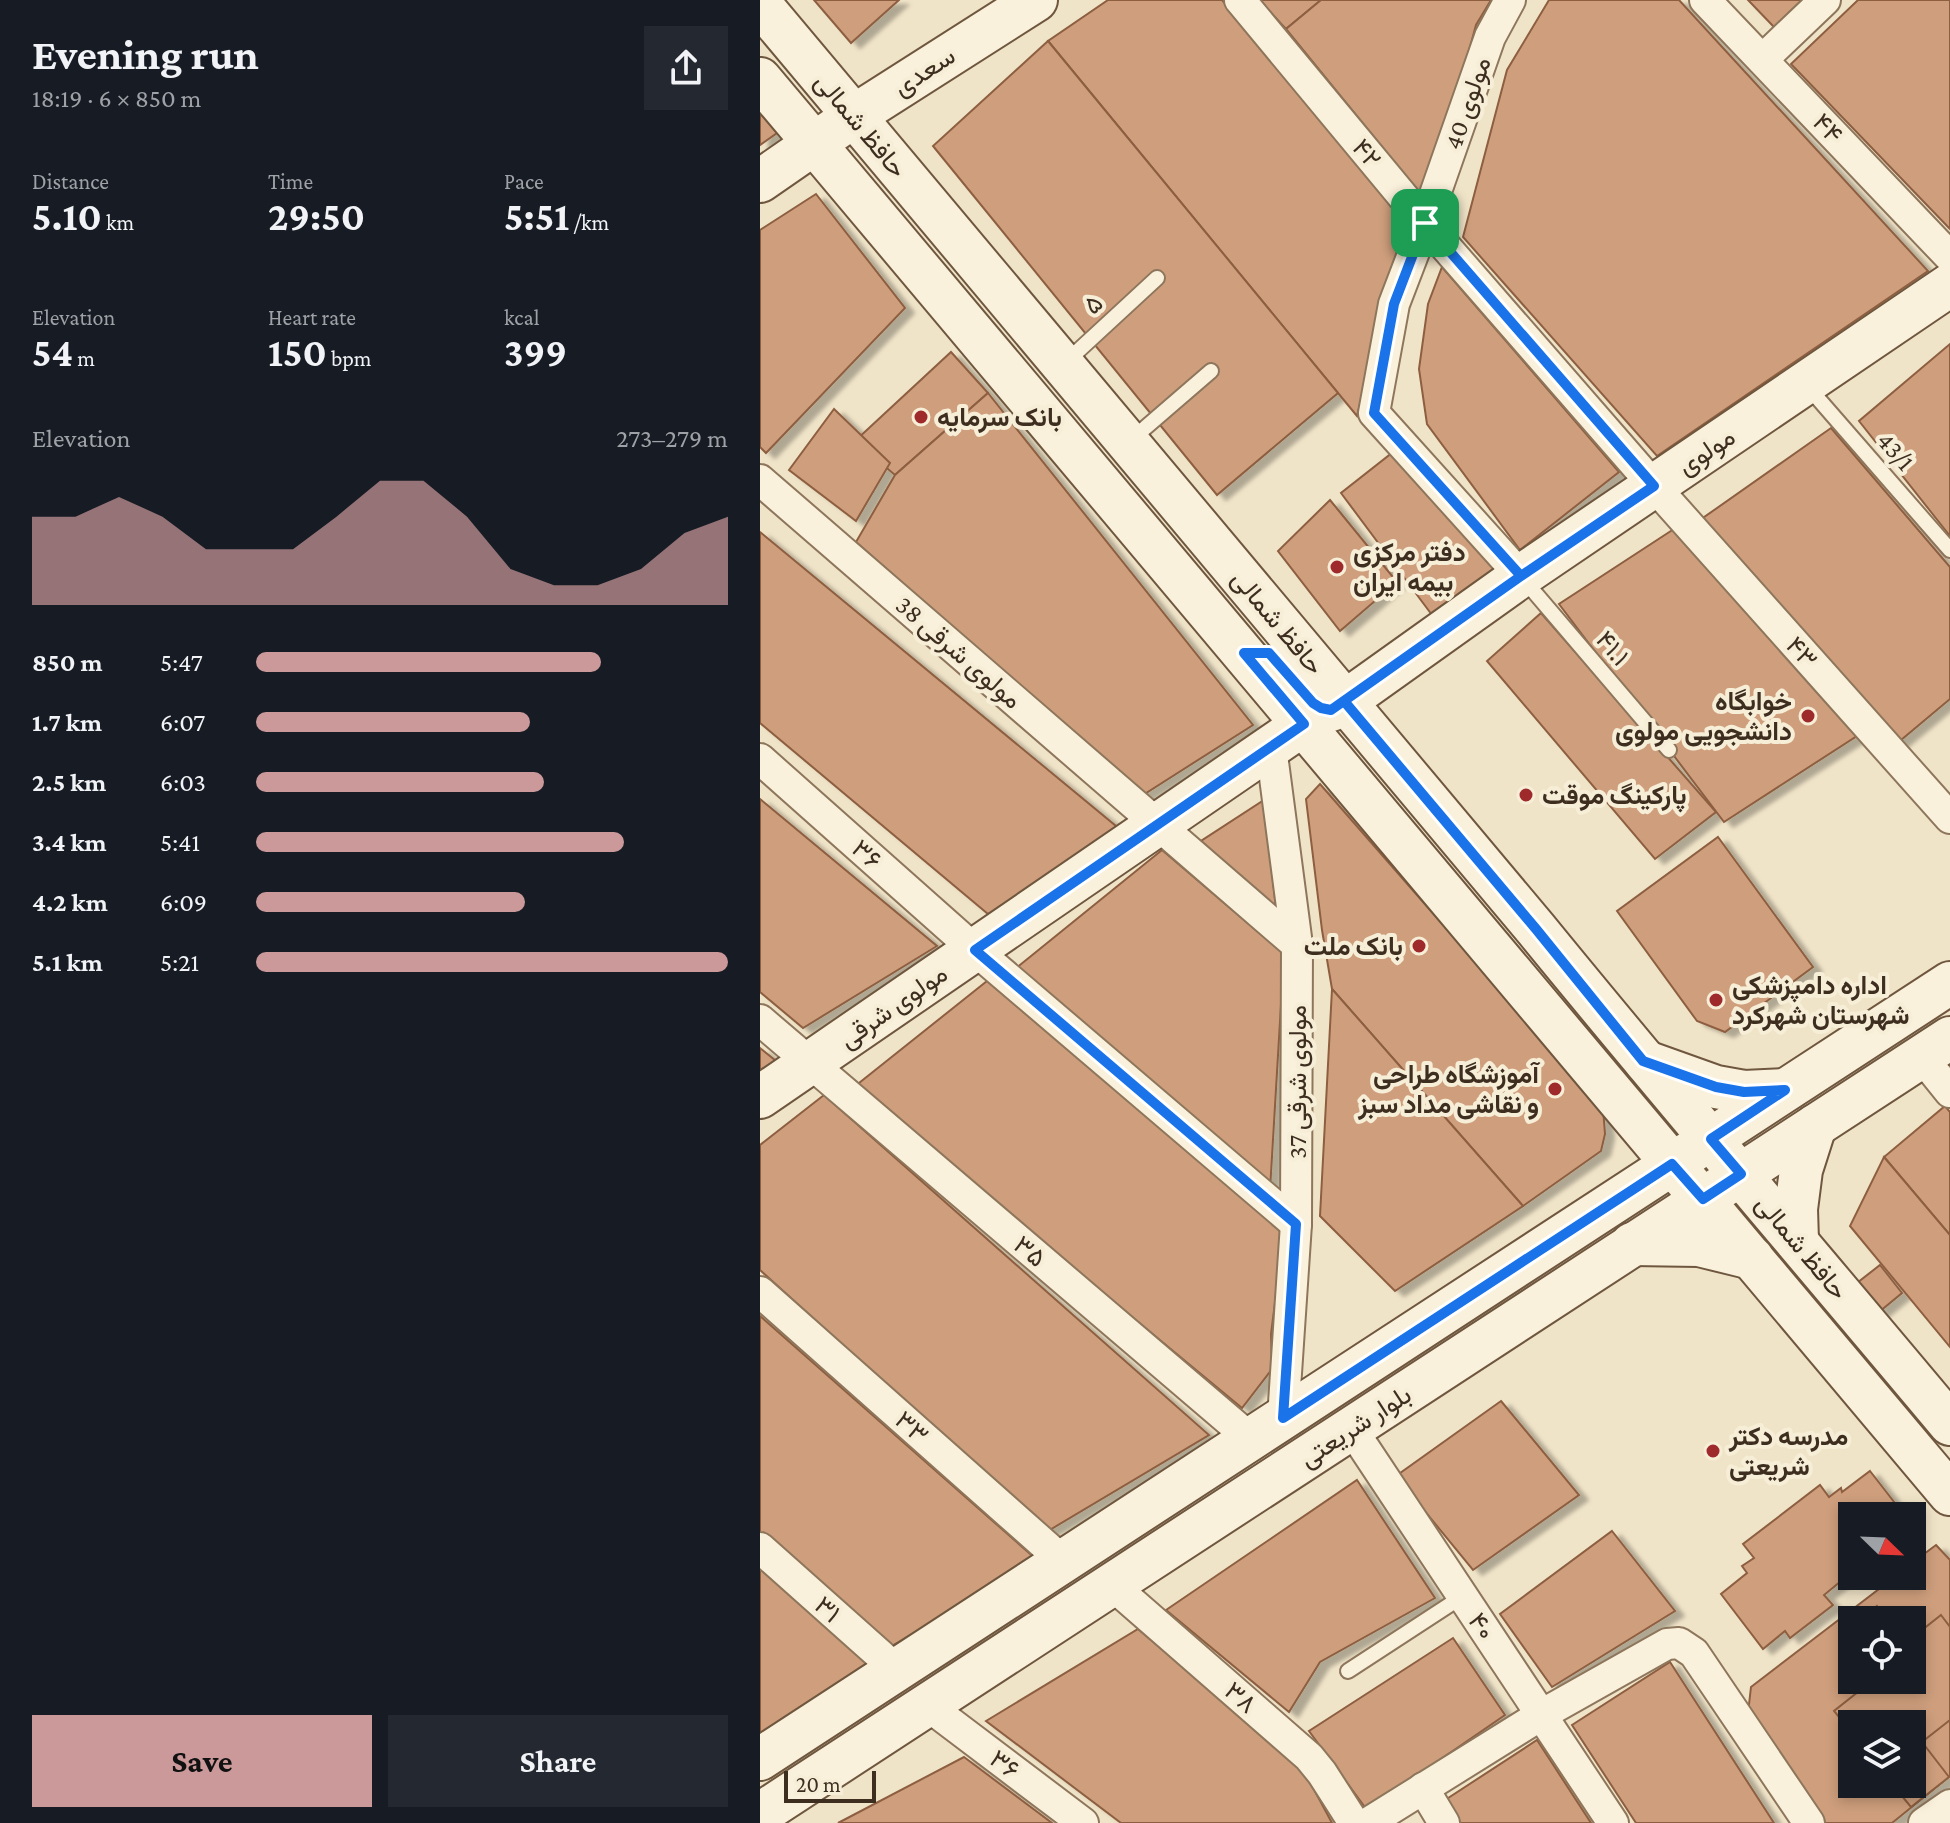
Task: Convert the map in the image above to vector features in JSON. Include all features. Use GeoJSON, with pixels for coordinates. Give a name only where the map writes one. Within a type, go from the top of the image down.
{"type":"FeatureCollection","features":[{"type":"Feature","properties":{"kind":"main road","name":"سعدی"},"geometry":{"type":"LineString","coordinates":[[760,181],[854,116],[1036,0]]}},
{"type":"Feature","properties":{"kind":"main road","name":"حافظ شمالی"},"geometry":{"type":"LineString","coordinates":[[760,4],[1950,1424]]}},
{"type":"Feature","properties":{"kind":"main road","name":"حافظ شمالی"},"geometry":{"type":"LineString","coordinates":[[760,79],[1244,653],[1287,736],[1500,958],[1950,1494]]}},
{"type":"Feature","properties":{"kind":"main road","name":"مولوی"},"geometry":{"type":"LineString","coordinates":[[1344,701],[1521,576],[1950,285]]}},
{"type":"Feature","properties":{"kind":"main road"},"geometry":{"type":"LineString","coordinates":[[1244,653],[1269,653],[1321,708],[1331,710],[1344,701]]}},
{"type":"Feature","properties":{"kind":"main road","name":"مولوی شرقی"},"geometry":{"type":"LineString","coordinates":[[760,1097],[1287,736]]}},
{"type":"Feature","properties":{"kind":"main road"},"geometry":{"type":"LineString","coordinates":[[1500,958],[1536,929]]}},
{"type":"Feature","properties":{"kind":"main road","name":"بلوار شریعتی"},"geometry":{"type":"LineString","coordinates":[[760,1759],[1950,983]]}},
{"type":"Feature","properties":{"kind":"main road","name":"بلوار شریعتی"},"geometry":{"type":"LineString","coordinates":[[775,1815],[927,1705],[1936,1047]]}},
{"type":"Feature","properties":{"kind":"main road"},"geometry":{"type":"LineString","coordinates":[[1643,1061],[1716,1087],[1744,1092],[1785,1090]]}},
{"type":"Feature","properties":{"kind":"main road"},"geometry":{"type":"LineString","coordinates":[[1797,1241],[1796,1209],[1801,1170],[1815,1126]]}},
{"type":"Feature","properties":{"kind":"main road"},"geometry":{"type":"LineString","coordinates":[[1632,1244],[1699,1245],[1752,1258]]}},
{"type":"Feature","properties":{"kind":"street","name":"۴۲"},"geometry":{"type":"LineString","coordinates":[[1240,0],[1425,223],[1654,486]]}},
{"type":"Feature","properties":{"kind":"street","name":"مولوی 40"},"geometry":{"type":"LineString","coordinates":[[1510,0],[1490,37],[1394,304],[1374,413],[1521,576]]}},
{"type":"Feature","properties":{"kind":"street","name":"۴۴"},"geometry":{"type":"LineString","coordinates":[[1705,0],[1950,257]]}},
{"type":"Feature","properties":{"kind":"street"},"geometry":{"type":"LineString","coordinates":[[1763,59],[1825,0]]}},
{"type":"Feature","properties":{"kind":"street","name":"مولوی شرقی 38"},"geometry":{"type":"LineString","coordinates":[[760,480],[1297,945]]}},
{"type":"Feature","properties":{"kind":"street","name":"۴۳"},"geometry":{"type":"LineString","coordinates":[[1654,486],[1950,818]]}},
{"type":"Feature","properties":{"kind":"street","name":"مولوی شرقی 37"},"geometry":{"type":"LineString","coordinates":[[1267,1428],[1296,1224],[1297,945],[1287,736]]}},
{"type":"Feature","properties":{"kind":"street","name":"۳۶"},"geometry":{"type":"LineString","coordinates":[[760,759],[975,950],[1296,1224]]}},
{"type":"Feature","properties":{"kind":"street","name":"۳۵"},"geometry":{"type":"LineString","coordinates":[[760,1020],[809,1063],[1267,1428]]}},
{"type":"Feature","properties":{"kind":"street"},"geometry":{"type":"LineString","coordinates":[[1936,1047],[1950,1092]]}},
{"type":"Feature","properties":{"kind":"street","name":"۳۳"},"geometry":{"type":"LineString","coordinates":[[760,1292],[1063,1561]]}},
{"type":"Feature","properties":{"kind":"street","name":"۴۰"},"geometry":{"type":"LineString","coordinates":[[1351,1428],[1613,1823]]}},
{"type":"Feature","properties":{"kind":"street","name":"۳۱"},"geometry":{"type":"LineString","coordinates":[[760,1548],[897,1670]]}},
{"type":"Feature","properties":{"kind":"street","name":"۳۸"},"geometry":{"type":"LineString","coordinates":[[1112,1585],[1309,1757],[1354,1823]]}},
{"type":"Feature","properties":{"kind":"street"},"geometry":{"type":"LineString","coordinates":[[1368,1823],[1541,1715],[1667,1644],[1679,1643],[1694,1653],[1809,1823]]}},
{"type":"Feature","properties":{"kind":"street","name":"۳۶"},"geometry":{"type":"LineString","coordinates":[[927,1705],[1083,1823]]}},
{"type":"Feature","properties":{"kind":"street"},"geometry":{"type":"LineString","coordinates":[[1423,1788],[1444,1823]]}},
{"type":"Feature","properties":{"kind":"street"},"geometry":{"type":"LineString","coordinates":[[1924,1823],[1950,1805]]}},
{"type":"Feature","properties":{"kind":"lane","name":"۵"},"geometry":{"type":"LineString","coordinates":[[1062,365],[1157,278]]}},
{"type":"Feature","properties":{"kind":"lane"},"geometry":{"type":"LineString","coordinates":[[1127,442],[1211,371]]}},
{"type":"Feature","properties":{"kind":"lane","name":"43/1"},"geometry":{"type":"LineString","coordinates":[[1805,383],[1950,550]]}},
{"type":"Feature","properties":{"kind":"lane","name":"۴۱.۱"},"geometry":{"type":"LineString","coordinates":[[1521,576],[1669,750]]}},
{"type":"Feature","properties":{"kind":"lane"},"geometry":{"type":"LineString","coordinates":[[1348,1671],[1463,1596]]}},
{"type":"Feature","properties":{"kind":"building"},"geometry":{"type":"Polygon","coordinates":[[[814,0],[899,0],[851,43],[814,0]]]}},
{"type":"Feature","properties":{"kind":"building"},"geometry":{"type":"Polygon","coordinates":[[[1108,0],[1222,0],[1407,215],[1357,416],[1048,41],[1108,0]]]}},
{"type":"Feature","properties":{"kind":"building"},"geometry":{"type":"Polygon","coordinates":[[[1259,0],[1321,0],[1286,29],[1259,0]]]}},
{"type":"Feature","properties":{"kind":"building"},"geometry":{"type":"Polygon","coordinates":[[[1321,0],[1491,0],[1476,25],[1458,92],[1421,195],[1286,29],[1321,0]]]}},
{"type":"Feature","properties":{"kind":"building"},"geometry":{"type":"Polygon","coordinates":[[[1549,0],[1679,0],[1928,271],[1657,456],[1463,237],[1507,70],[1549,0]]]}},
{"type":"Feature","properties":{"kind":"building"},"geometry":{"type":"Polygon","coordinates":[[[1748,0],[1802,0],[1774,27],[1748,0]]]}},
{"type":"Feature","properties":{"kind":"building"},"geometry":{"type":"Polygon","coordinates":[[[1858,0],[1950,0],[1950,229],[1791,64],[1858,0]]]}},
{"type":"Feature","properties":{"kind":"building"},"geometry":{"type":"Polygon","coordinates":[[[1048,41],[1338,393],[1217,495],[933,146],[1048,41]]]}},
{"type":"Feature","properties":{"kind":"building"},"geometry":{"type":"Polygon","coordinates":[[[760,113],[777,133],[760,145],[760,113]]]}},
{"type":"Feature","properties":{"kind":"building"},"geometry":{"type":"Polygon","coordinates":[[[816,194],[905,308],[766,453],[760,447],[760,230],[816,194]]]}},
{"type":"Feature","properties":{"kind":"building"},"geometry":{"type":"Polygon","coordinates":[[[1442,267],[1619,472],[1520,550],[1427,424],[1419,369],[1428,304],[1442,267]]]}},
{"type":"Feature","properties":{"kind":"building"},"geometry":{"type":"Polygon","coordinates":[[[1950,344],[1950,536],[1859,421],[1950,344]]]}},
{"type":"Feature","properties":{"kind":"building","name":"بانک سرمایه"},"geometry":{"type":"Polygon","coordinates":[[[951,352],[988,393],[895,475],[855,441],[951,352]]]}},
{"type":"Feature","properties":{"kind":"building"},"geometry":{"type":"Polygon","coordinates":[[[988,393],[1253,725],[1143,795],[856,542],[895,475],[988,393]]]}},
{"type":"Feature","properties":{"kind":"building"},"geometry":{"type":"Polygon","coordinates":[[[834,409],[890,463],[856,521],[789,470],[834,409]]]}},
{"type":"Feature","properties":{"kind":"building"},"geometry":{"type":"Polygon","coordinates":[[[1831,428],[1950,567],[1950,699],[1895,745],[1700,520],[1831,428]]]}},
{"type":"Feature","properties":{"kind":"building"},"geometry":{"type":"Polygon","coordinates":[[[1397,449],[1501,570],[1432,615],[1341,493],[1397,449]]]}},
{"type":"Feature","properties":{"kind":"building","name":"دفتر مرکزی بیمه ایران"},"geometry":{"type":"Polygon","coordinates":[[[1330,500],[1397,582],[1340,631],[1278,551],[1330,500]]]}},
{"type":"Feature","properties":{"kind":"building"},"geometry":{"type":"Polygon","coordinates":[[[1677,527],[1860,734],[1724,822],[1559,604],[1677,527]]]}},
{"type":"Feature","properties":{"kind":"building"},"geometry":{"type":"Polygon","coordinates":[[[760,532],[1122,831],[988,914],[760,723],[760,532]]]}},
{"type":"Feature","properties":{"kind":"building"},"geometry":{"type":"Polygon","coordinates":[[[1541,613],[1716,812],[1655,859],[1487,661],[1541,613]]]}},
{"type":"Feature","properties":{"kind":"building"},"geometry":{"type":"Polygon","coordinates":[[[1320,784],[1603,1108],[1605,1134],[1601,1151],[1523,1206],[1332,989],[1306,799],[1320,784]]]}},
{"type":"Feature","properties":{"kind":"building"},"geometry":{"type":"Polygon","coordinates":[[[760,799],[937,946],[803,1028],[760,992],[760,799]]]}},
{"type":"Feature","properties":{"kind":"building"},"geometry":{"type":"Polygon","coordinates":[[[1264,800],[1276,908],[1201,841],[1264,800]]]}},
{"type":"Feature","properties":{"kind":"building"},"geometry":{"type":"Polygon","coordinates":[[[1718,837],[1813,967],[1725,1032],[1697,1021],[1617,911],[1718,837]]]}},
{"type":"Feature","properties":{"kind":"building"},"geometry":{"type":"Polygon","coordinates":[[[1162,850],[1284,954],[1270,1190],[1015,969],[1162,850]]]}},
{"type":"Feature","properties":{"kind":"building"},"geometry":{"type":"Polygon","coordinates":[[[987,981],[1284,1232],[1271,1334],[1272,1369],[1242,1408],[854,1087],[987,981]]]}},
{"type":"Feature","properties":{"kind":"building"},"geometry":{"type":"Polygon","coordinates":[[[1332,989],[1523,1206],[1395,1291],[1320,1216],[1332,989]]]}},
{"type":"Feature","properties":{"kind":"building"},"geometry":{"type":"Polygon","coordinates":[[[760,1048],[776,1061],[760,1071],[760,1048]]]}},
{"type":"Feature","properties":{"kind":"building"},"geometry":{"type":"Polygon","coordinates":[[[824,1095],[1209,1435],[1048,1531],[760,1270],[760,1145],[824,1095]]]}},
{"type":"Feature","properties":{"kind":"building"},"geometry":{"type":"Polygon","coordinates":[[[1945,1106],[1950,1112],[1950,1235],[1884,1157],[1945,1106]]]}},
{"type":"Feature","properties":{"kind":"building"},"geometry":{"type":"Polygon","coordinates":[[[1884,1157],[1950,1235],[1950,1347],[1850,1226],[1884,1157]]]}},
{"type":"Feature","properties":{"kind":"building"},"geometry":{"type":"Polygon","coordinates":[[[1880,1265],[1902,1293],[1879,1312],[1857,1283],[1880,1265]]]}},
{"type":"Feature","properties":{"kind":"building"},"geometry":{"type":"Polygon","coordinates":[[[760,1316],[1037,1560],[875,1656],[760,1551],[760,1316]]]}},
{"type":"Feature","properties":{"kind":"building"},"geometry":{"type":"Polygon","coordinates":[[[1501,1401],[1579,1495],[1473,1570],[1396,1476],[1501,1401]]]}},
{"type":"Feature","properties":{"kind":"building"},"geometry":{"type":"Polygon","coordinates":[[[1870,1471],[1894,1502],[1838,1502],[1838,1584],[1824,1595],[1833,1605],[1790,1638],[1785,1631],[1763,1649],[1721,1594],[1747,1573],[1742,1566],[1754,1558],[1743,1544],[1820,1485],[1829,1497],[1841,1488],[1842,1492],[1870,1471]]]}},
{"type":"Feature","properties":{"kind":"building"},"geometry":{"type":"Polygon","coordinates":[[[1357,1480],[1435,1598],[1320,1662],[1289,1712],[1166,1610],[1357,1480]]]}},
{"type":"Feature","properties":{"kind":"building"},"geometry":{"type":"Polygon","coordinates":[[[1612,1531],[1675,1611],[1552,1687],[1500,1614],[1612,1531]]]}},
{"type":"Feature","properties":{"kind":"building"},"geometry":{"type":"Polygon","coordinates":[[[1936,1545],[1950,1560],[1950,1776],[1926,1795],[1926,1710],[1838,1710],[1838,1798],[1923,1798],[1892,1823],[1821,1823],[1747,1722],[1751,1687],[1838,1620],[1838,1694],[1926,1694],[1926,1606],[1857,1606],[1878,1590],[1926,1590],[1926,1552],[1936,1545]]]}},
{"type":"Feature","properties":{"kind":"building"},"geometry":{"type":"Polygon","coordinates":[[[760,1563],[880,1669],[760,1740],[760,1563]]]}},
{"type":"Feature","properties":{"kind":"building"},"geometry":{"type":"Polygon","coordinates":[[[1941,1615],[1950,1627],[1950,1720],[1926,1739],[1926,1710],[1838,1710],[1838,1716],[1834,1711],[1855,1694],[1926,1694],[1926,1627],[1941,1615]]]}},
{"type":"Feature","properties":{"kind":"building"},"geometry":{"type":"Polygon","coordinates":[[[1138,1629],[1302,1767],[1332,1823],[1121,1823],[986,1721],[1138,1629]]]}},
{"type":"Feature","properties":{"kind":"building"},"geometry":{"type":"Polygon","coordinates":[[[1453,1638],[1505,1715],[1367,1810],[1309,1731],[1453,1638]]]}},
{"type":"Feature","properties":{"kind":"building"},"geometry":{"type":"Polygon","coordinates":[[[1670,1662],[1774,1823],[1636,1823],[1572,1725],[1670,1662]]]}},
{"type":"Feature","properties":{"kind":"building"},"geometry":{"type":"Polygon","coordinates":[[[1537,1740],[1591,1823],[1452,1823],[1439,1804],[1537,1740]]]}},
{"type":"Feature","properties":{"kind":"building"},"geometry":{"type":"Polygon","coordinates":[[[1926,1747],[1949,1777],[1926,1795],[1926,1747]]]}},
{"type":"Feature","properties":{"kind":"building"},"geometry":{"type":"Polygon","coordinates":[[[964,1757],[1052,1823],[838,1823],[964,1757]]]}},
{"type":"Feature","properties":{"kind":"building"},"geometry":{"type":"Polygon","coordinates":[[[1904,1798],[1922,1798],[1911,1807],[1904,1798]]]}},
{"type":"Feature","properties":{"kind":"place","name":"بانک سرمایه"},"geometry":{"type":"Point","coordinates":[921,417]}},
{"type":"Feature","properties":{"kind":"place","name":"دفتر مرکزی بیمه ایران"},"geometry":{"type":"Point","coordinates":[1337,567]}},
{"type":"Feature","properties":{"kind":"place","name":"خوابگاه دانشجویی مولوی"},"geometry":{"type":"Point","coordinates":[1808,716]}},
{"type":"Feature","properties":{"kind":"place","name":"پارکینگ موقت"},"geometry":{"type":"Point","coordinates":[1526,795]}},
{"type":"Feature","properties":{"kind":"place","name":"بانک ملت"},"geometry":{"type":"Point","coordinates":[1419,946]}},
{"type":"Feature","properties":{"kind":"place","name":"اداره دامپزشکی شهرستان شهرکرد"},"geometry":{"type":"Point","coordinates":[1716,1000]}},
{"type":"Feature","properties":{"kind":"place","name":"آموزشگاه طراحی و نقاشی مداد سبز"},"geometry":{"type":"Point","coordinates":[1555,1089]}},
{"type":"Feature","properties":{"kind":"place","name":"مدرسه دکتر شریعتی"},"geometry":{"type":"Point","coordinates":[1713,1451]}},
{"type":"Feature","properties":{"kind":"route"},"geometry":{"type":"LineString","coordinates":[[1425,223],[1654,486],[1344,701],[1643,1061],[1716,1087],[1744,1092],[1785,1090],[1711,1139],[1741,1174],[1703,1199],[1672,1164],[1283,1418],[1296,1224],[975,950],[1304,724],[1244,653],[1269,653],[1313,703],[1331,710],[1521,576],[1374,413],[1394,304],[1425,223]]}}]}
